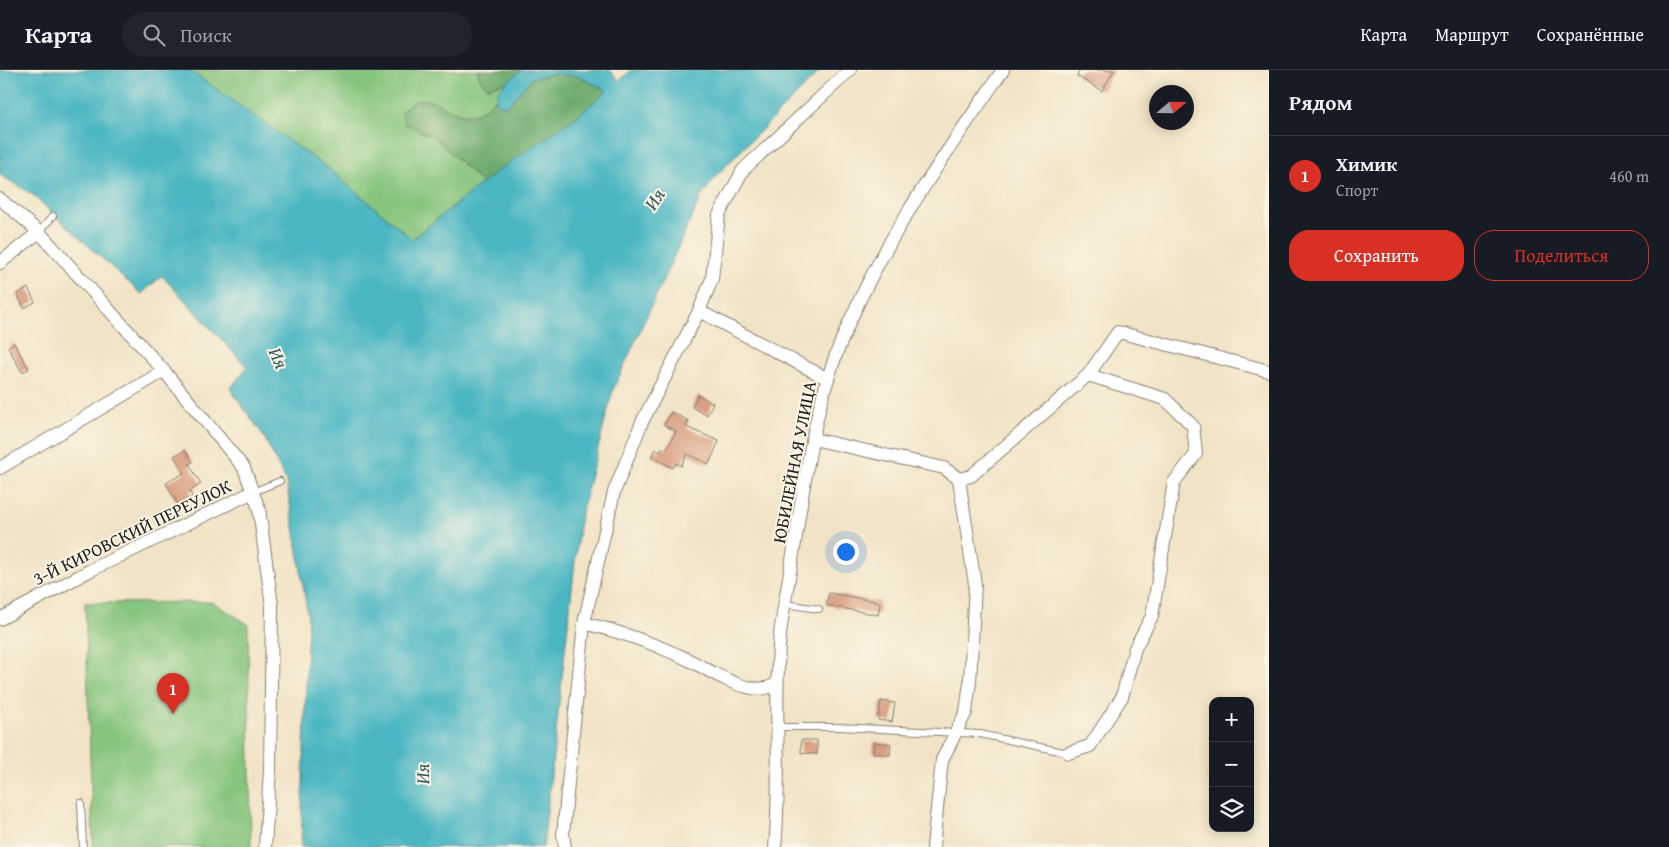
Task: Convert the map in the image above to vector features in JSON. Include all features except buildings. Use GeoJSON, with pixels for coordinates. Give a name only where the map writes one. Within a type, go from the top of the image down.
{"type":"FeatureCollection","features":[{"type":"Feature","properties":{"kind":"street"},"geometry":{"type":"LineString","coordinates":[[565,847],[564,834],[584,623],[614,492],[642,422],[699,312],[712,279],[719,215],[743,170],[850,70]]}},
{"type":"Feature","properties":{"kind":"street","name":"ЮБИЛЕЙНАЯ УЛИЦА"},"geometry":{"type":"LineString","coordinates":[[773,847],[776,832],[777,684],[785,604],[813,439],[828,379],[848,326],[884,251],[918,195],[1003,70]]}},
{"type":"Feature","properties":{"kind":"street"},"geometry":{"type":"LineString","coordinates":[[0,199],[39,232],[164,371],[244,468],[259,509],[272,606],[270,770],[265,847]]}},
{"type":"Feature","properties":{"kind":"street"},"geometry":{"type":"LineString","coordinates":[[0,263],[39,232]]}},
{"type":"Feature","properties":{"kind":"street"},"geometry":{"type":"LineString","coordinates":[[699,312],[828,379]]}},
{"type":"Feature","properties":{"kind":"street"},"geometry":{"type":"LineString","coordinates":[[959,479],[977,473],[1088,375],[1118,332],[1269,371]]}},
{"type":"Feature","properties":{"kind":"street"},"geometry":{"type":"LineString","coordinates":[[0,468],[164,371]]}},
{"type":"Feature","properties":{"kind":"street"},"geometry":{"type":"LineString","coordinates":[[1068,753],[1090,746],[1122,697],[1135,648],[1152,616],[1174,482],[1196,454],[1193,426],[1165,399],[1088,375]]}},
{"type":"Feature","properties":{"kind":"street"},"geometry":{"type":"LineString","coordinates":[[813,439],[944,468],[959,479],[973,569],[975,600],[968,704],[942,760],[933,847]]}},
{"type":"Feature","properties":{"kind":"street","name":"3-Й КИРОВСКИЙ ПЕРЕУЛОК"},"geometry":{"type":"LineString","coordinates":[[0,619],[88,571],[253,492]]}},
{"type":"Feature","properties":{"kind":"street"},"geometry":{"type":"LineString","coordinates":[[584,623],[632,636],[680,655],[720,677],[748,688],[765,690],[777,684]]}},
{"type":"Feature","properties":{"kind":"lane"},"geometry":{"type":"LineString","coordinates":[[39,232],[53,216]]}},
{"type":"Feature","properties":{"kind":"lane"},"geometry":{"type":"LineString","coordinates":[[253,492],[280,481]]}},
{"type":"Feature","properties":{"kind":"lane"},"geometry":{"type":"LineString","coordinates":[[785,604],[819,609]]}},
{"type":"Feature","properties":{"kind":"lane"},"geometry":{"type":"LineString","coordinates":[[777,727],[839,727],[991,736],[1068,753]]}},
{"type":"Feature","properties":{"kind":"lane"},"geometry":{"type":"LineString","coordinates":[[81,803],[83,847]]}},
{"type":"Feature","properties":{"kind":"green space"},"geometry":{"type":"Polygon","coordinates":[[[186,70],[478,70],[478,75],[488,87],[510,81],[501,89],[492,102],[476,113],[468,114],[452,111],[425,99],[419,132],[433,136],[482,183],[412,239],[329,169],[186,70]]]}},
{"type":"Feature","properties":{"kind":"green space"},"geometry":{"type":"Polygon","coordinates":[[[478,70],[521,70],[510,81],[488,87],[481,81],[478,70]]]}},
{"type":"Feature","properties":{"kind":"green space"},"geometry":{"type":"Polygon","coordinates":[[[554,74],[578,76],[607,91],[576,117],[482,183],[433,136],[405,124],[401,112],[413,102],[423,99],[433,101],[460,114],[470,114],[482,110],[495,99],[497,104],[507,106],[532,78],[554,74]]]}},
{"type":"Feature","properties":{"kind":"green space"},"geometry":{"type":"Polygon","coordinates":[[[212,602],[248,624],[251,847],[93,847],[85,603],[212,602]]]}},
{"type":"Feature","properties":{"kind":"water","name":"Ия"},"geometry":{"type":"Polygon","coordinates":[[[0,70],[186,70],[192,72],[329,169],[412,239],[500,169],[576,117],[607,91],[578,76],[554,74],[532,78],[507,106],[497,104],[497,94],[500,89],[521,70],[610,70],[619,81],[631,70],[821,70],[717,175],[701,197],[613,390],[580,518],[543,847],[301,847],[308,618],[286,481],[263,435],[230,389],[247,367],[162,276],[141,294],[33,195],[0,175],[0,70]]]}},
{"type":"Feature","properties":{"kind":"place","name":"Химик"},"geometry":{"type":"Point","coordinates":[173,714]}}]}
